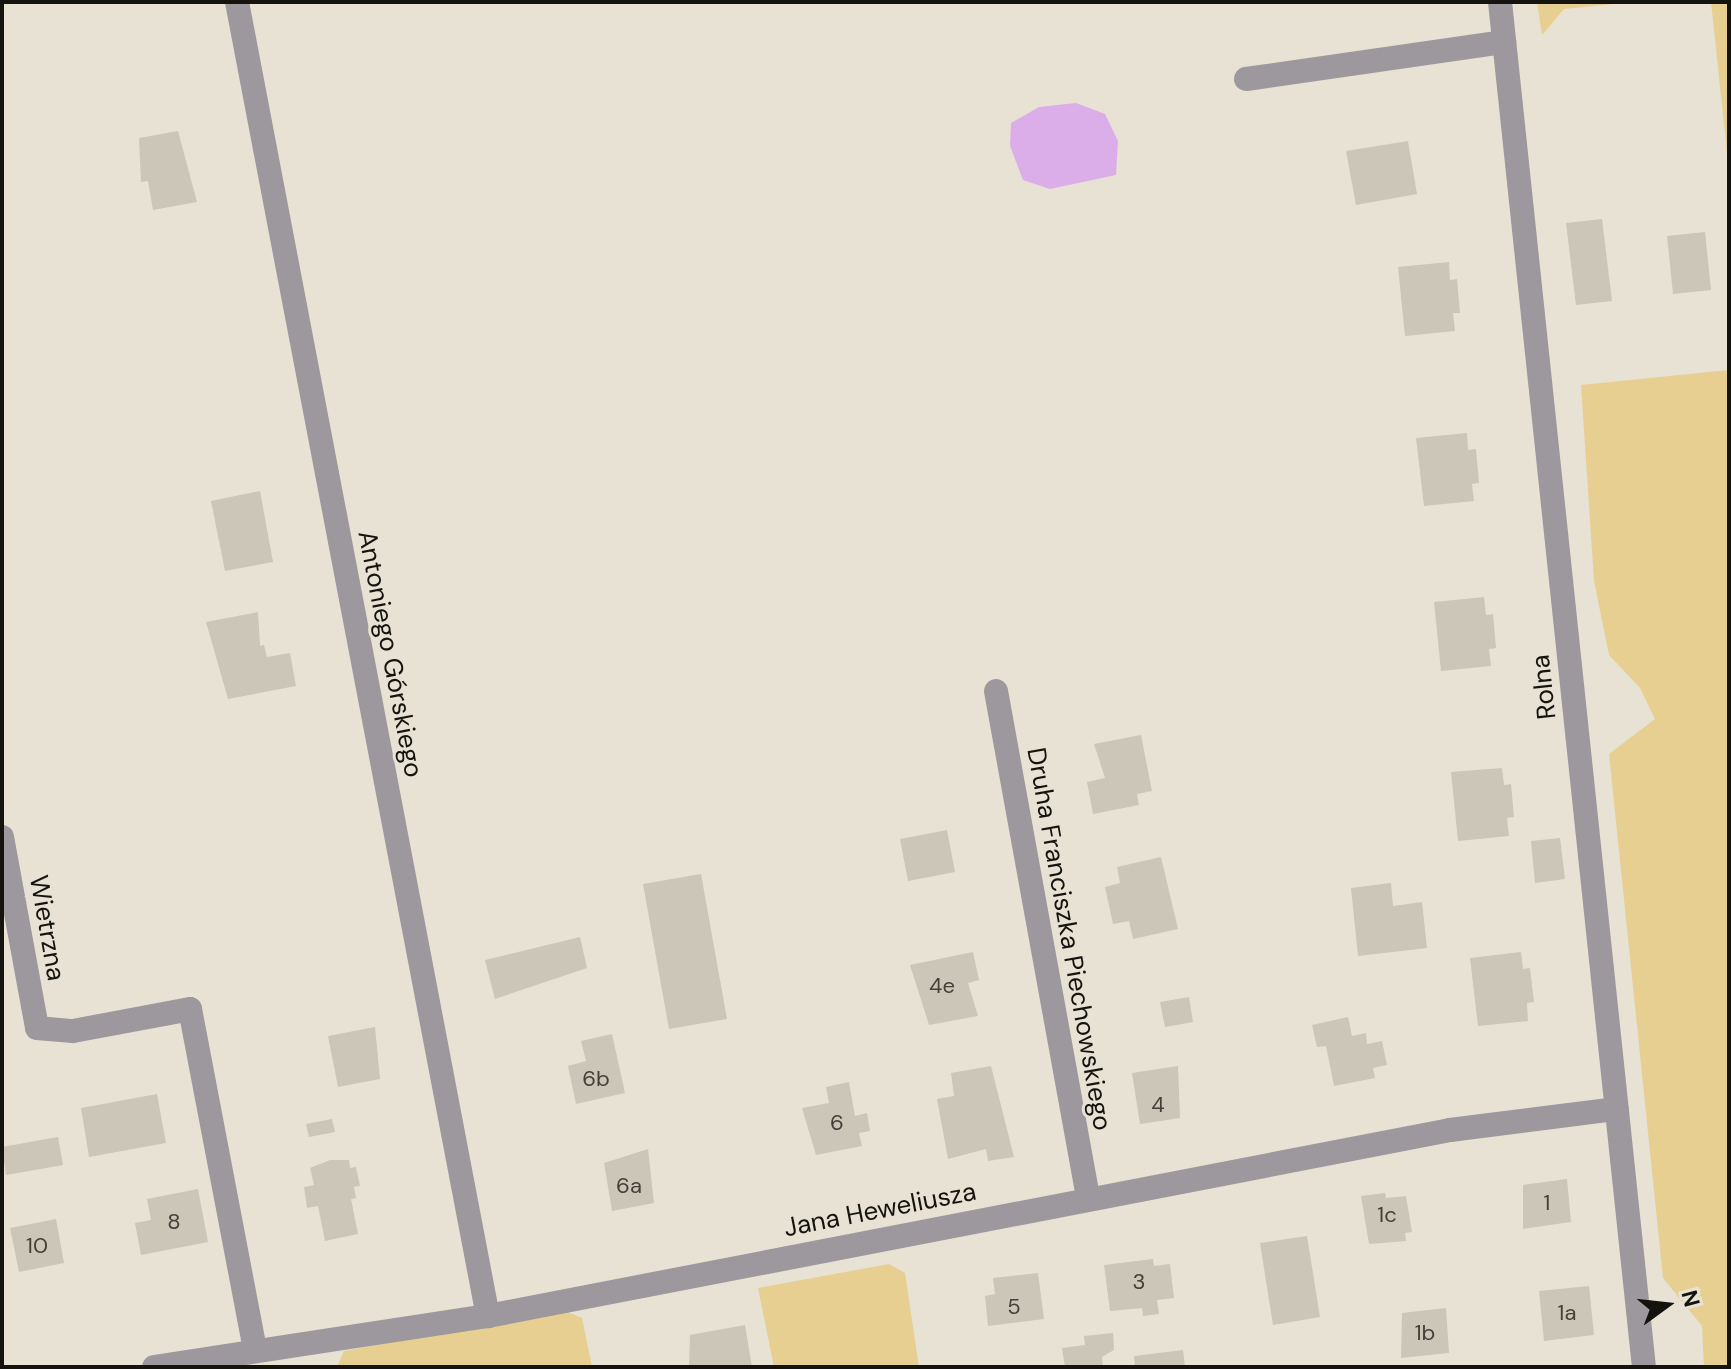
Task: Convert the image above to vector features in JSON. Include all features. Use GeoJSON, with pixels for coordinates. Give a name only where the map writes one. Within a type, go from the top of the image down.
{"type":"FeatureCollection","features":[{"type":"Feature","properties":{"kind":"street","name":"Antoniego Górskiego"},"geometry":{"type":"LineString","coordinates":[[237,2],[488,1316]]}},
{"type":"Feature","properties":{"kind":"street","name":"Rolna"},"geometry":{"type":"LineString","coordinates":[[1500,2],[1644,1367]]}},
{"type":"Feature","properties":{"kind":"street"},"geometry":{"type":"LineString","coordinates":[[1246,79],[1504,42]]}},
{"type":"Feature","properties":{"kind":"street","name":"Druha Franciszka Piechowskiego"},"geometry":{"type":"LineString","coordinates":[[996,691],[1088,1197]]}},
{"type":"Feature","properties":{"kind":"street","name":"Wietrzna"},"geometry":{"type":"LineString","coordinates":[[2,837],[37,1028],[73,1031],[190,1009],[255,1349]]}},
{"type":"Feature","properties":{"kind":"street","name":"Jana Heweliusza"},"geometry":{"type":"LineString","coordinates":[[154,1367],[255,1349],[488,1316],[1088,1197],[1450,1130],[1617,1109]]}},
{"type":"Feature","properties":{"kind":"shaded area"},"geometry":{"type":"Polygon","coordinates":[[[1537,2],[1633,2],[1564,9],[1542,35],[1537,2]]]}},
{"type":"Feature","properties":{"kind":"shaded area"},"geometry":{"type":"Polygon","coordinates":[[[1711,2],[1729,2],[1729,171],[1711,2]]]}},
{"type":"Feature","properties":{"kind":"shaded area"},"geometry":{"type":"Polygon","coordinates":[[[1076,103],[1105,114],[1118,141],[1116,175],[1050,189],[1023,180],[1010,146],[1011,123],[1039,107],[1076,103]]]}},
{"type":"Feature","properties":{"kind":"shaded area"},"geometry":{"type":"Polygon","coordinates":[[[1729,370],[1729,1367],[1704,1367],[1702,1326],[1663,1278],[1609,754],[1655,719],[1640,688],[1609,655],[1594,581],[1581,385],[1729,370]]]}},
{"type":"Feature","properties":{"kind":"shaded area"},"geometry":{"type":"Polygon","coordinates":[[[889,1264],[905,1273],[919,1367],[774,1367],[758,1288],[889,1264]]]}},
{"type":"Feature","properties":{"kind":"shaded area"},"geometry":{"type":"Polygon","coordinates":[[[563,1310],[582,1318],[592,1367],[337,1367],[344,1351],[563,1310]]]}},
{"type":"Feature","properties":{"kind":"building"},"geometry":{"type":"Polygon","coordinates":[[[178,131],[197,202],[153,210],[148,181],[141,182],[139,138],[178,131]]]}},
{"type":"Feature","properties":{"kind":"building"},"geometry":{"type":"Polygon","coordinates":[[[1408,141],[1417,194],[1356,205],[1346,151],[1408,141]]]}},
{"type":"Feature","properties":{"kind":"building"},"geometry":{"type":"Polygon","coordinates":[[[1602,219],[1612,301],[1576,305],[1566,223],[1602,219]]]}},
{"type":"Feature","properties":{"kind":"building"},"geometry":{"type":"Polygon","coordinates":[[[1705,232],[1711,290],[1673,294],[1667,236],[1705,232]]]}},
{"type":"Feature","properties":{"kind":"building"},"geometry":{"type":"Polygon","coordinates":[[[1449,262],[1450,280],[1457,279],[1460,313],[1453,313],[1455,331],[1405,336],[1398,267],[1449,262]]]}},
{"type":"Feature","properties":{"kind":"building"},"geometry":{"type":"Polygon","coordinates":[[[1467,433],[1468,450],[1476,449],[1479,483],[1472,484],[1474,501],[1424,506],[1416,438],[1467,433]]]}},
{"type":"Feature","properties":{"kind":"building"},"geometry":{"type":"Polygon","coordinates":[[[260,491],[273,562],[225,571],[211,501],[260,491]]]}},
{"type":"Feature","properties":{"kind":"building"},"geometry":{"type":"Polygon","coordinates":[[[1484,597],[1486,615],[1493,614],[1496,648],[1489,649],[1491,666],[1441,671],[1434,602],[1484,597]]]}},
{"type":"Feature","properties":{"kind":"building"},"geometry":{"type":"Polygon","coordinates":[[[258,612],[260,646],[264,645],[267,657],[290,653],[296,686],[228,699],[206,622],[258,612]]]}},
{"type":"Feature","properties":{"kind":"building"},"geometry":{"type":"Polygon","coordinates":[[[1141,735],[1152,791],[1137,794],[1139,805],[1093,814],[1087,782],[1105,778],[1094,744],[1141,735]]]}},
{"type":"Feature","properties":{"kind":"building"},"geometry":{"type":"Polygon","coordinates":[[[1502,768],[1504,785],[1511,784],[1514,817],[1507,818],[1509,836],[1458,841],[1451,772],[1502,768]]]}},
{"type":"Feature","properties":{"kind":"building"},"geometry":{"type":"Polygon","coordinates":[[[947,830],[955,872],[908,881],[900,839],[947,830]]]}},
{"type":"Feature","properties":{"kind":"building"},"geometry":{"type":"Polygon","coordinates":[[[1560,838],[1565,879],[1535,883],[1531,841],[1560,838]]]}},
{"type":"Feature","properties":{"kind":"building"},"geometry":{"type":"Polygon","coordinates":[[[1161,857],[1178,929],[1133,939],[1129,921],[1113,924],[1105,887],[1120,883],[1117,867],[1161,857]]]}},
{"type":"Feature","properties":{"kind":"building"},"geometry":{"type":"Polygon","coordinates":[[[701,874],[727,1019],[669,1029],[643,884],[701,874]]]}},
{"type":"Feature","properties":{"kind":"building"},"geometry":{"type":"Polygon","coordinates":[[[1391,883],[1393,906],[1422,902],[1427,948],[1358,956],[1351,888],[1391,883]]]}},
{"type":"Feature","properties":{"kind":"building"},"geometry":{"type":"Polygon","coordinates":[[[580,937],[587,968],[495,999],[485,960],[580,937]]]}},
{"type":"Feature","properties":{"kind":"building"},"geometry":{"type":"Polygon","coordinates":[[[973,952],[979,980],[968,983],[978,1016],[929,1025],[910,965],[973,952]]]}},
{"type":"Feature","properties":{"kind":"building"},"geometry":{"type":"Polygon","coordinates":[[[1521,952],[1523,969],[1530,968],[1534,1002],[1527,1003],[1528,1021],[1478,1026],[1470,958],[1521,952]]]}},
{"type":"Feature","properties":{"kind":"building"},"geometry":{"type":"Polygon","coordinates":[[[1189,997],[1193,1022],[1165,1027],[1160,1002],[1189,997]]]}},
{"type":"Feature","properties":{"kind":"building"},"geometry":{"type":"Polygon","coordinates":[[[1348,1017],[1352,1036],[1366,1033],[1367,1044],[1382,1041],[1387,1065],[1373,1068],[1375,1078],[1334,1086],[1326,1046],[1317,1047],[1312,1025],[1348,1017]]]}},
{"type":"Feature","properties":{"kind":"building"},"geometry":{"type":"Polygon","coordinates":[[[375,1027],[380,1079],[338,1087],[328,1036],[375,1027]]]}},
{"type":"Feature","properties":{"kind":"building"},"geometry":{"type":"Polygon","coordinates":[[[612,1034],[625,1093],[576,1104],[568,1066],[586,1061],[581,1041],[612,1034]]]}},
{"type":"Feature","properties":{"kind":"building"},"geometry":{"type":"Polygon","coordinates":[[[991,1066],[1014,1157],[988,1161],[986,1149],[948,1159],[937,1099],[954,1096],[951,1073],[991,1066]]]}},
{"type":"Feature","properties":{"kind":"building"},"geometry":{"type":"Polygon","coordinates":[[[1178,1066],[1180,1118],[1140,1124],[1132,1073],[1178,1066]]]}},
{"type":"Feature","properties":{"kind":"building"},"geometry":{"type":"Polygon","coordinates":[[[849,1082],[855,1116],[867,1113],[870,1131],[859,1133],[862,1146],[816,1155],[802,1108],[829,1103],[826,1087],[849,1082]]]}},
{"type":"Feature","properties":{"kind":"building"},"geometry":{"type":"Polygon","coordinates":[[[157,1094],[166,1143],[89,1157],[81,1108],[157,1094]]]}},
{"type":"Feature","properties":{"kind":"building"},"geometry":{"type":"Polygon","coordinates":[[[332,1119],[335,1132],[309,1137],[306,1124],[332,1119]]]}},
{"type":"Feature","properties":{"kind":"building"},"geometry":{"type":"Polygon","coordinates":[[[58,1137],[63,1165],[6,1175],[2,1147],[58,1137]]]}},
{"type":"Feature","properties":{"kind":"building"},"geometry":{"type":"Polygon","coordinates":[[[648,1149],[654,1203],[612,1211],[604,1163],[648,1149]]]}},
{"type":"Feature","properties":{"kind":"building"},"geometry":{"type":"Polygon","coordinates":[[[330,1160],[349,1160],[350,1168],[356,1167],[360,1186],[354,1187],[356,1198],[351,1199],[358,1234],[325,1241],[318,1206],[307,1208],[304,1187],[314,1185],[310,1168],[330,1160]]]}},
{"type":"Feature","properties":{"kind":"building"},"geometry":{"type":"Polygon","coordinates":[[[1567,1179],[1571,1222],[1523,1229],[1523,1185],[1567,1179]]]}},
{"type":"Feature","properties":{"kind":"building"},"geometry":{"type":"Polygon","coordinates":[[[198,1189],[208,1242],[141,1255],[135,1223],[151,1220],[147,1199],[198,1189]]]}},
{"type":"Feature","properties":{"kind":"building"},"geometry":{"type":"Polygon","coordinates":[[[1385,1193],[1386,1198],[1406,1196],[1412,1232],[1405,1233],[1406,1241],[1369,1244],[1361,1196],[1385,1193]]]}},
{"type":"Feature","properties":{"kind":"building"},"geometry":{"type":"Polygon","coordinates":[[[56,1219],[64,1263],[19,1272],[10,1228],[56,1219]]]}},
{"type":"Feature","properties":{"kind":"building"},"geometry":{"type":"Polygon","coordinates":[[[1307,1236],[1320,1317],[1273,1325],[1260,1243],[1307,1236]]]}},
{"type":"Feature","properties":{"kind":"building"},"geometry":{"type":"Polygon","coordinates":[[[1153,1259],[1154,1266],[1170,1264],[1174,1298],[1157,1300],[1159,1314],[1143,1316],[1142,1308],[1110,1311],[1104,1265],[1153,1259]]]}},
{"type":"Feature","properties":{"kind":"building"},"geometry":{"type":"Polygon","coordinates":[[[1038,1273],[1044,1319],[988,1326],[985,1296],[995,1294],[993,1278],[1038,1273]]]}},
{"type":"Feature","properties":{"kind":"building"},"geometry":{"type":"Polygon","coordinates":[[[1589,1286],[1594,1335],[1544,1341],[1539,1291],[1589,1286]]]}},
{"type":"Feature","properties":{"kind":"building"},"geometry":{"type":"Polygon","coordinates":[[[1446,1308],[1449,1353],[1401,1358],[1402,1313],[1446,1308]]]}},
{"type":"Feature","properties":{"kind":"building"},"geometry":{"type":"Polygon","coordinates":[[[745,1325],[752,1367],[689,1367],[690,1335],[745,1325]]]}},
{"type":"Feature","properties":{"kind":"building"},"geometry":{"type":"Polygon","coordinates":[[[1113,1333],[1114,1350],[1102,1357],[1103,1367],[1065,1367],[1062,1348],[1085,1345],[1084,1336],[1113,1333]]]}},
{"type":"Feature","properties":{"kind":"building"},"geometry":{"type":"Polygon","coordinates":[[[1183,1350],[1185,1367],[1135,1367],[1134,1356],[1183,1350]]]}}]}
